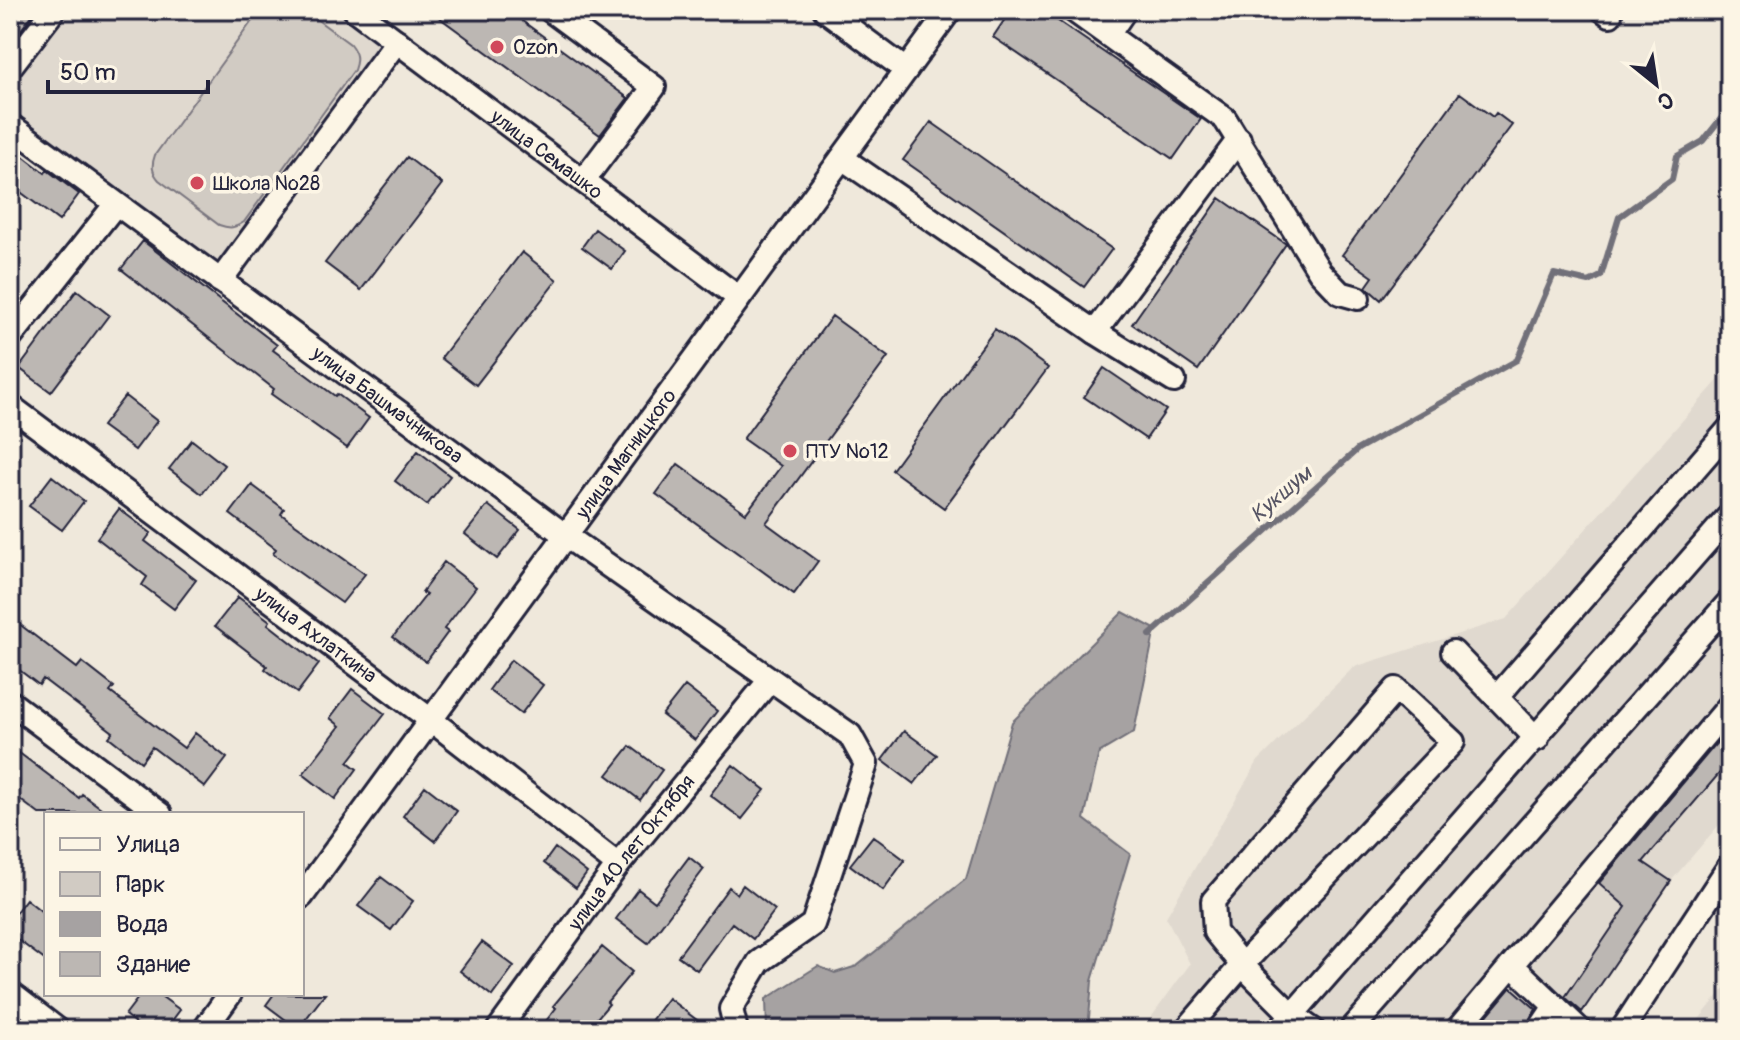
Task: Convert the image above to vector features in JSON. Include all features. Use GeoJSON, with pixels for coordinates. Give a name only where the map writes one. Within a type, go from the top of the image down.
{"type":"FeatureCollection","features":[{"type":"Feature","properties":{"kind":"street"},"geometry":{"type":"LineString","coordinates":[[10,67],[54,10]]}},
{"type":"Feature","properties":{"kind":"street","name":"улица Семашко"},"geometry":{"type":"LineString","coordinates":[[355,10],[388,27],[583,181],[739,298]]}},
{"type":"Feature","properties":{"kind":"street"},"geometry":{"type":"LineString","coordinates":[[550,10],[654,87],[583,181]]}},
{"type":"Feature","properties":{"kind":"street"},"geometry":{"type":"LineString","coordinates":[[825,10],[906,70]]}},
{"type":"Feature","properties":{"kind":"street","name":"улица Магницкого"},"geometry":{"type":"LineString","coordinates":[[304,893],[950,10]]}},
{"type":"Feature","properties":{"kind":"street"},"geometry":{"type":"LineString","coordinates":[[1073,10],[1225,119],[1320,272],[1340,293],[1358,298]]}},
{"type":"Feature","properties":{"kind":"street"},"geometry":{"type":"LineString","coordinates":[[1108,35],[1125,10]]}},
{"type":"Feature","properties":{"kind":"street"},"geometry":{"type":"LineString","coordinates":[[220,281],[388,27]]}},
{"type":"Feature","properties":{"kind":"street","name":"улица Башмачникова"},"geometry":{"type":"LineString","coordinates":[[10,125],[566,536],[850,735],[866,764],[813,924],[759,962],[731,1009],[736,1030]]}},
{"type":"Feature","properties":{"kind":"street"},"geometry":{"type":"LineString","coordinates":[[1095,332],[1239,139]]}},
{"type":"Feature","properties":{"kind":"street"},"geometry":{"type":"LineString","coordinates":[[842,158],[1095,332],[1174,381]]}},
{"type":"Feature","properties":{"kind":"street"},"geometry":{"type":"LineString","coordinates":[[10,338],[115,205]]}},
{"type":"Feature","properties":{"kind":"street","name":"улица Ахлаткина"},"geometry":{"type":"LineString","coordinates":[[10,406],[431,720],[618,865]]}},
{"type":"Feature","properties":{"kind":"street"},"geometry":{"type":"LineString","coordinates":[[1497,697],[1730,428]]}},
{"type":"Feature","properties":{"kind":"street"},"geometry":{"type":"LineString","coordinates":[[1286,1022],[1730,515]]}},
{"type":"Feature","properties":{"kind":"street"},"geometry":{"type":"LineString","coordinates":[[1351,1030],[1730,601]]}},
{"type":"Feature","properties":{"kind":"street"},"geometry":{"type":"LineString","coordinates":[[1453,652],[1537,739]]}},
{"type":"Feature","properties":{"kind":"street","name":"улица 40 лет Октября"},"geometry":{"type":"LineString","coordinates":[[498,1030],[618,865],[770,680]]}},
{"type":"Feature","properties":{"kind":"street"},"geometry":{"type":"LineString","coordinates":[[1186,1030],[1242,965],[1453,742],[1396,689],[1213,901],[1215,932],[1242,965],[1286,1022],[1313,1030]]}},
{"type":"Feature","properties":{"kind":"street"},"geometry":{"type":"LineString","coordinates":[[10,702],[157,812]]}},
{"type":"Feature","properties":{"kind":"street"},"geometry":{"type":"LineString","coordinates":[[1457,1030],[1730,705]]}},
{"type":"Feature","properties":{"kind":"street"},"geometry":{"type":"LineString","coordinates":[[1622,1030],[1730,865]]}},
{"type":"Feature","properties":{"kind":"street"},"geometry":{"type":"LineString","coordinates":[[1512,965],[1580,1030]]}},
{"type":"Feature","properties":{"kind":"street"},"geometry":{"type":"LineString","coordinates":[[10,993],[58,1030]]}},
{"type":"Feature","properties":{"kind":"street"},"geometry":{"type":"LineString","coordinates":[[204,1030],[229,996]]}},
{"type":"Feature","properties":{"kind":"street"},"geometry":{"type":"LineString","coordinates":[[1539,1030],[1555,1006]]}},
{"type":"Feature","properties":{"kind":"shaded area","name":"Школа №28"},"geometry":{"type":"Polygon","coordinates":[[[10,10],[343,10],[387,42],[234,256],[214,261],[10,110],[10,10]]]}},
{"type":"Feature","properties":{"kind":"shaded area"},"geometry":{"type":"Polygon","coordinates":[[[1730,367],[1730,812],[1671,881],[1569,1030],[1142,1030],[1190,964],[1166,917],[1258,761],[1354,667],[1506,619],[1730,367]]]}},
{"type":"Feature","properties":{"kind":"shaded area"},"geometry":{"type":"Polygon","coordinates":[[[1730,982],[1730,1030],[1690,1030],[1730,982]]]}},
{"type":"Feature","properties":{"kind":"green space"},"geometry":{"type":"Polygon","coordinates":[[[260,10],[304,10],[350,44],[356,63],[244,222],[235,227],[226,227],[159,180],[153,162],[260,10]]]}},
{"type":"Feature","properties":{"kind":"water"},"geometry":{"type":"Polygon","coordinates":[[[1123,612],[1155,629],[1134,732],[1099,753],[1084,819],[1130,854],[1092,981],[1088,1030],[767,1030],[766,999],[818,966],[835,973],[857,966],[966,879],[1012,722],[1123,612]]]}},
{"type":"Feature","properties":{"kind":"building"},"geometry":{"type":"Polygon","coordinates":[[[10,10],[36,10],[10,44],[10,10]]]}},
{"type":"Feature","properties":{"kind":"building"},"geometry":{"type":"Polygon","coordinates":[[[429,10],[507,10],[628,98],[600,135],[429,10]]]}},
{"type":"Feature","properties":{"kind":"building"},"geometry":{"type":"Polygon","coordinates":[[[1011,10],[1042,10],[1201,119],[1173,159],[993,37],[1011,10]]]}},
{"type":"Feature","properties":{"kind":"building"},"geometry":{"type":"Polygon","coordinates":[[[1460,93],[1493,117],[1496,113],[1512,125],[1381,300],[1366,287],[1373,277],[1342,255],[1460,93]]]}},
{"type":"Feature","properties":{"kind":"building"},"geometry":{"type":"Polygon","coordinates":[[[931,122],[1112,249],[1084,287],[903,160],[931,122]]]}},
{"type":"Feature","properties":{"kind":"building"},"geometry":{"type":"Polygon","coordinates":[[[10,146],[79,194],[59,221],[10,184],[10,146]]]}},
{"type":"Feature","properties":{"kind":"building"},"geometry":{"type":"Polygon","coordinates":[[[407,157],[442,184],[361,290],[325,263],[407,157]]]}},
{"type":"Feature","properties":{"kind":"building"},"geometry":{"type":"Polygon","coordinates":[[[1220,198],[1286,244],[1198,370],[1132,324],[1220,198]]]}},
{"type":"Feature","properties":{"kind":"building"},"geometry":{"type":"Polygon","coordinates":[[[595,229],[625,251],[612,269],[582,247],[595,229]]]}},
{"type":"Feature","properties":{"kind":"building"},"geometry":{"type":"Polygon","coordinates":[[[143,241],[277,345],[273,350],[369,418],[347,448],[271,394],[274,389],[121,269],[143,241]]]}},
{"type":"Feature","properties":{"kind":"building"},"geometry":{"type":"Polygon","coordinates":[[[522,252],[557,280],[476,385],[441,358],[522,252]]]}},
{"type":"Feature","properties":{"kind":"building"},"geometry":{"type":"Polygon","coordinates":[[[77,290],[109,315],[51,392],[19,368],[77,290]]]}},
{"type":"Feature","properties":{"kind":"building","name":"ПТУ №12"},"geometry":{"type":"Polygon","coordinates":[[[832,316],[888,357],[766,523],[818,561],[794,594],[656,494],[678,464],[746,513],[781,466],[743,439],[832,316]]]}},
{"type":"Feature","properties":{"kind":"building"},"geometry":{"type":"Polygon","coordinates":[[[995,329],[1048,368],[944,508],[892,470],[995,329]]]}},
{"type":"Feature","properties":{"kind":"building"},"geometry":{"type":"Polygon","coordinates":[[[1104,368],[1166,410],[1146,439],[1084,397],[1104,368]]]}},
{"type":"Feature","properties":{"kind":"building"},"geometry":{"type":"Polygon","coordinates":[[[125,396],[157,421],[135,450],[102,426],[125,396]]]}},
{"type":"Feature","properties":{"kind":"building"},"geometry":{"type":"Polygon","coordinates":[[[192,440],[224,465],[202,494],[169,469],[192,440]]]}},
{"type":"Feature","properties":{"kind":"building"},"geometry":{"type":"Polygon","coordinates":[[[418,451],[450,476],[427,505],[395,481],[418,451]]]}},
{"type":"Feature","properties":{"kind":"building"},"geometry":{"type":"Polygon","coordinates":[[[52,476],[84,501],[62,530],[29,506],[52,476]]]}},
{"type":"Feature","properties":{"kind":"building"},"geometry":{"type":"Polygon","coordinates":[[[252,485],[284,509],[281,514],[365,574],[342,603],[273,554],[276,549],[230,514],[252,485]]]}},
{"type":"Feature","properties":{"kind":"building"},"geometry":{"type":"Polygon","coordinates":[[[488,505],[520,530],[497,559],[465,534],[488,505]]]}},
{"type":"Feature","properties":{"kind":"building"},"geometry":{"type":"Polygon","coordinates":[[[119,509],[151,533],[145,541],[196,580],[174,609],[142,585],[147,577],[97,538],[119,509]]]}},
{"type":"Feature","properties":{"kind":"building"},"geometry":{"type":"Polygon","coordinates":[[[444,562],[476,587],[444,629],[448,632],[426,662],[393,637],[426,595],[422,592],[444,562]]]}},
{"type":"Feature","properties":{"kind":"building"},"geometry":{"type":"Polygon","coordinates":[[[238,597],[319,664],[297,693],[215,626],[238,597]]]}},
{"type":"Feature","properties":{"kind":"building"},"geometry":{"type":"Polygon","coordinates":[[[10,617],[77,668],[82,662],[114,687],[110,692],[184,748],[195,733],[227,758],[205,787],[152,747],[141,762],[109,737],[113,732],[43,679],[39,685],[10,663],[10,617]]]}},
{"type":"Feature","properties":{"kind":"building"},"geometry":{"type":"Polygon","coordinates":[[[511,660],[543,685],[521,714],[489,690],[511,660]]]}},
{"type":"Feature","properties":{"kind":"building"},"geometry":{"type":"Polygon","coordinates":[[[685,686],[717,711],[695,740],[662,715],[685,686]]]}},
{"type":"Feature","properties":{"kind":"building"},"geometry":{"type":"Polygon","coordinates":[[[352,689],[385,714],[348,762],[357,769],[335,799],[303,774],[340,726],[330,718],[352,689]]]}},
{"type":"Feature","properties":{"kind":"building"},"geometry":{"type":"Polygon","coordinates":[[[1730,727],[1730,761],[1643,862],[1671,881],[1582,1012],[1565,997],[1626,907],[1599,883],[1730,727]]]}},
{"type":"Feature","properties":{"kind":"building"},"geometry":{"type":"Polygon","coordinates":[[[904,731],[937,755],[914,784],[882,760],[904,731]]]}},
{"type":"Feature","properties":{"kind":"building"},"geometry":{"type":"Polygon","coordinates":[[[10,746],[79,798],[82,794],[106,812],[39,814],[10,792],[10,746]]]}},
{"type":"Feature","properties":{"kind":"building"},"geometry":{"type":"Polygon","coordinates":[[[630,746],[662,770],[640,800],[607,775],[630,746]]]}},
{"type":"Feature","properties":{"kind":"building"},"geometry":{"type":"Polygon","coordinates":[[[733,765],[765,790],[742,819],[710,795],[733,765]]]}},
{"type":"Feature","properties":{"kind":"building"},"geometry":{"type":"Polygon","coordinates":[[[425,786],[457,811],[435,841],[403,816],[425,786]]]}},
{"type":"Feature","properties":{"kind":"building"},"geometry":{"type":"Polygon","coordinates":[[[873,836],[905,860],[883,890],[850,865],[873,836]]]}},
{"type":"Feature","properties":{"kind":"building"},"geometry":{"type":"Polygon","coordinates":[[[555,848],[587,873],[576,888],[544,863],[555,848]]]}},
{"type":"Feature","properties":{"kind":"building"},"geometry":{"type":"Polygon","coordinates":[[[689,857],[704,869],[648,943],[616,919],[638,889],[655,902],[689,857]]]}},
{"type":"Feature","properties":{"kind":"building"},"geometry":{"type":"Polygon","coordinates":[[[381,877],[413,901],[391,930],[358,906],[381,877]]]}},
{"type":"Feature","properties":{"kind":"building"},"geometry":{"type":"Polygon","coordinates":[[[743,885],[775,910],[753,939],[732,923],[697,970],[678,956],[729,887],[737,894],[743,885]]]}},
{"type":"Feature","properties":{"kind":"building"},"geometry":{"type":"Polygon","coordinates":[[[26,899],[44,913],[44,960],[10,934],[10,920],[26,899]]]}},
{"type":"Feature","properties":{"kind":"building"},"geometry":{"type":"Polygon","coordinates":[[[482,942],[514,966],[492,996],[460,971],[482,942]]]}},
{"type":"Feature","properties":{"kind":"building"},"geometry":{"type":"Polygon","coordinates":[[[602,947],[632,972],[607,1002],[609,1004],[587,1030],[539,1030],[556,1008],[553,1006],[602,947]]]}},
{"type":"Feature","properties":{"kind":"building"},"geometry":{"type":"Polygon","coordinates":[[[1511,987],[1536,1009],[1525,1030],[1475,1030],[1511,987]]]}},
{"type":"Feature","properties":{"kind":"building"},"geometry":{"type":"Polygon","coordinates":[[[325,994],[298,1029],[266,1005],[273,996],[325,994]]]}},
{"type":"Feature","properties":{"kind":"building"},"geometry":{"type":"Polygon","coordinates":[[[139,996],[161,996],[180,1010],[165,1030],[144,1030],[125,1015],[139,996]]]}},
{"type":"Feature","properties":{"kind":"building"},"geometry":{"type":"Polygon","coordinates":[[[668,998],[710,1030],[644,1030],[668,998]]]}},
{"type":"Feature","properties":{"kind":"waterway","name":"Кукшум"},"geometry":{"type":"LineString","coordinates":[[1150,635],[1358,449],[1517,360],[1554,274],[1589,282],[1601,276],[1619,217],[1672,179],[1677,156],[1703,141],[1730,107]]}},
{"type":"Feature","properties":{"kind":"place","name":"Ozon"},"geometry":{"type":"Point","coordinates":[497,47]}},
{"type":"Feature","properties":{"kind":"place","name":"Школа №28"},"geometry":{"type":"Point","coordinates":[197,183]}},
{"type":"Feature","properties":{"kind":"place","name":"ПТУ №12"},"geometry":{"type":"Point","coordinates":[790,451]}}]}
